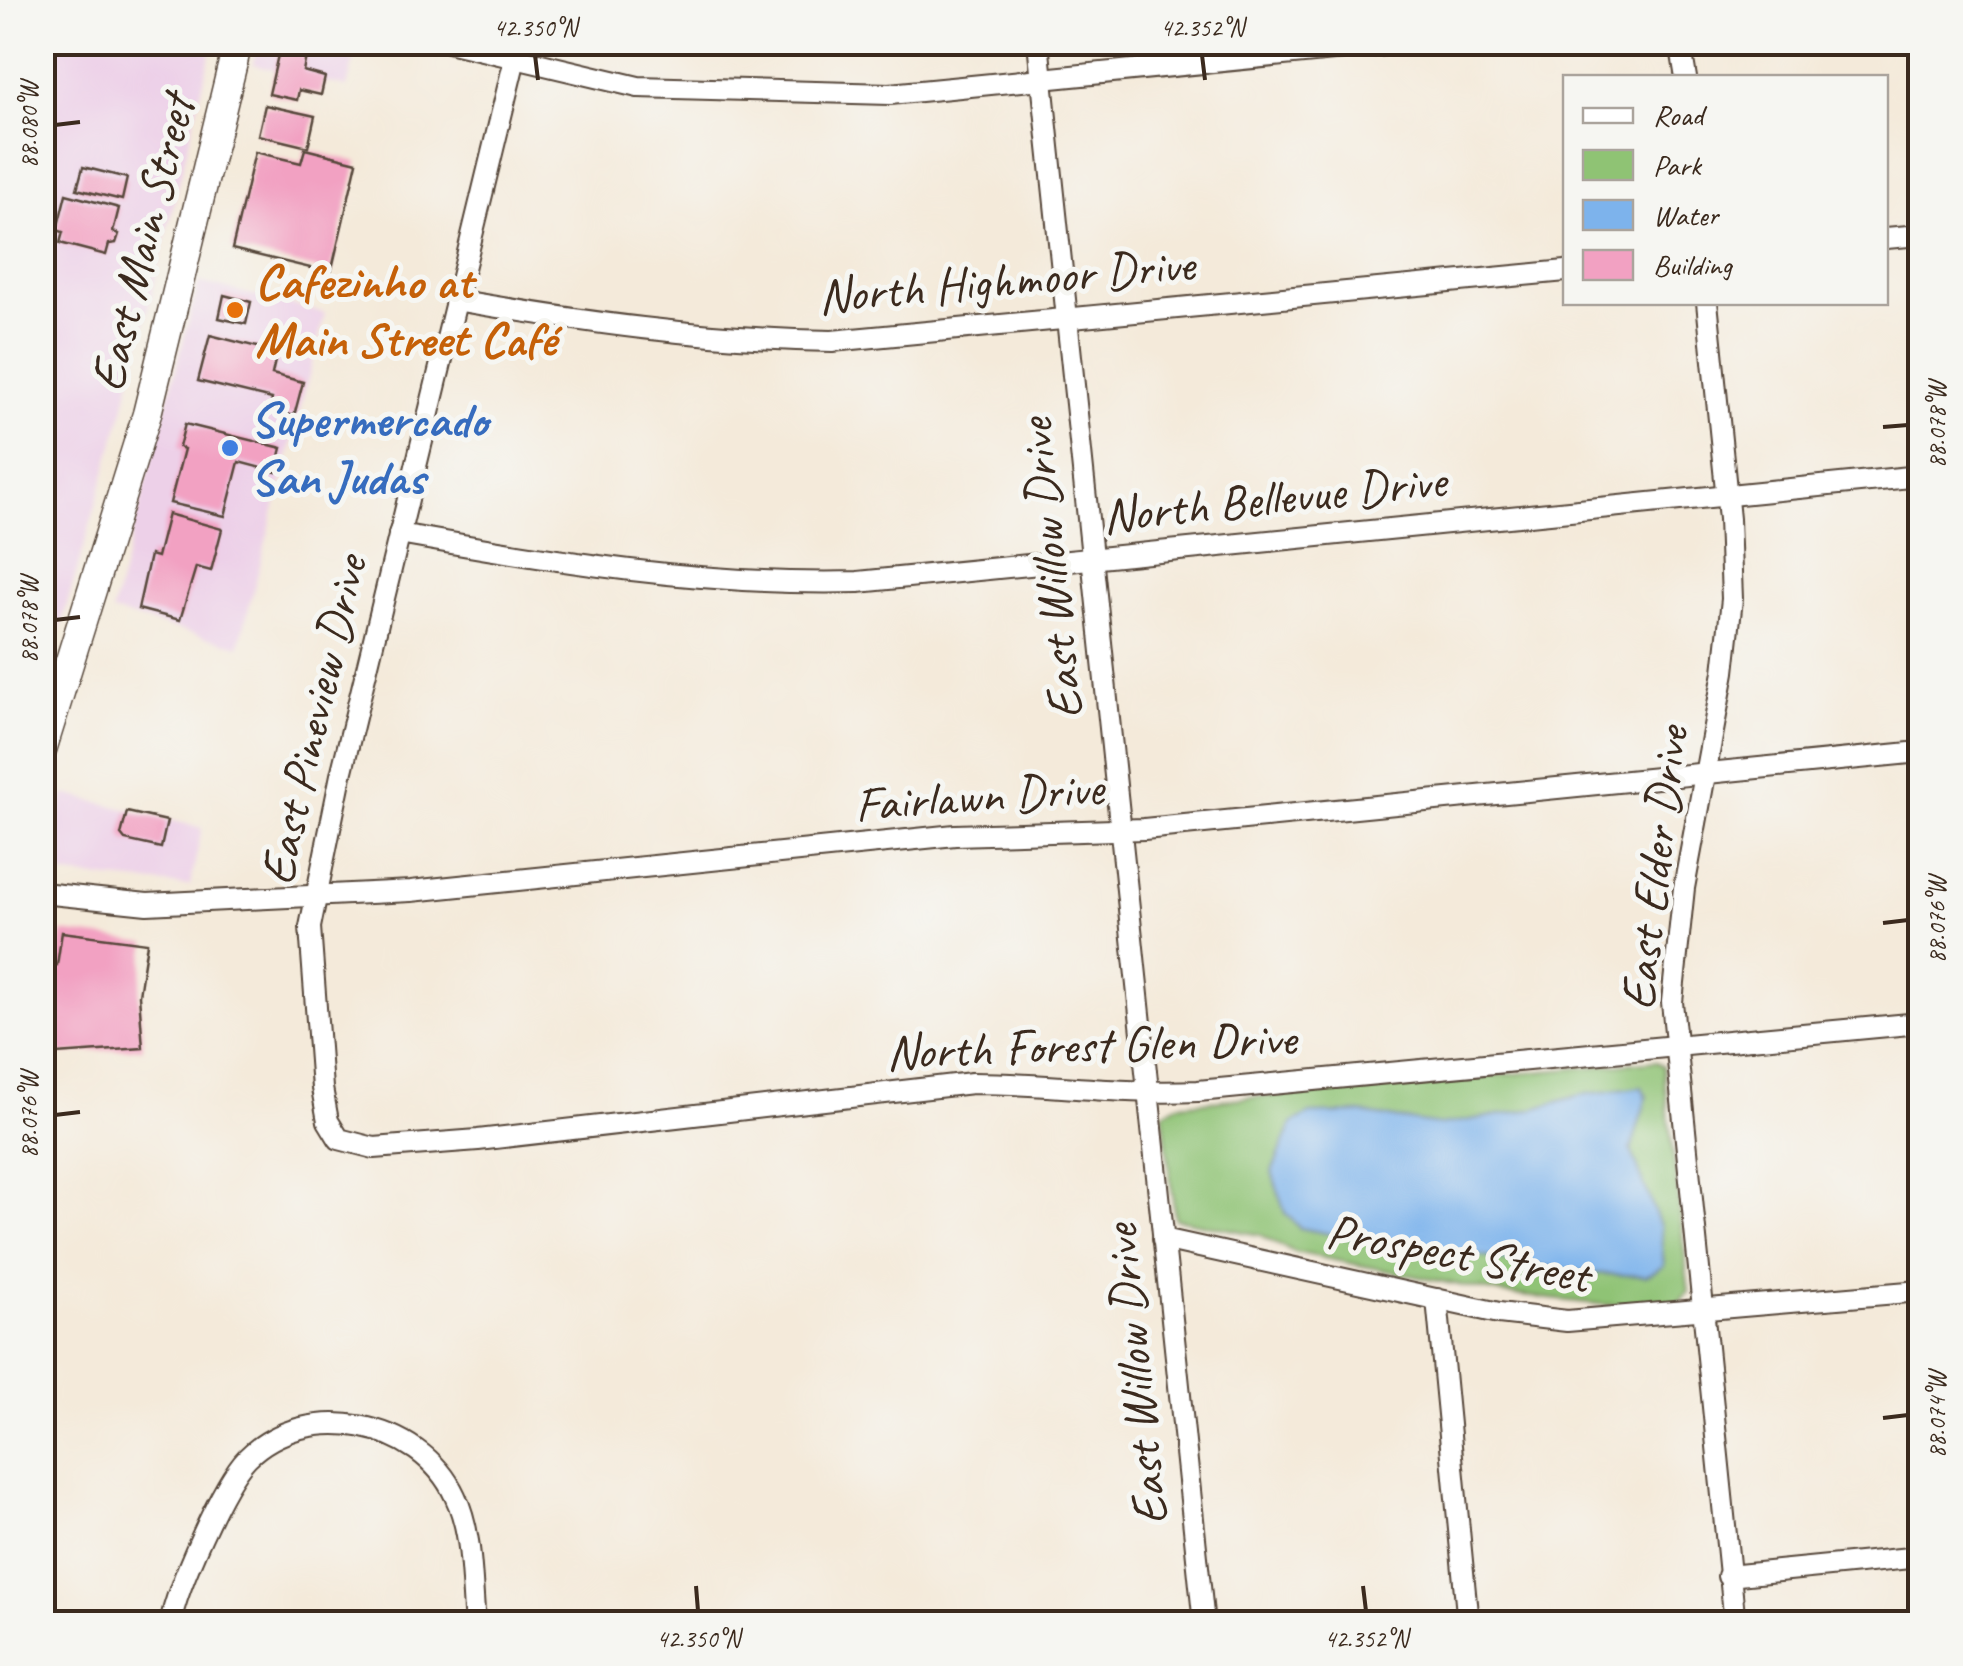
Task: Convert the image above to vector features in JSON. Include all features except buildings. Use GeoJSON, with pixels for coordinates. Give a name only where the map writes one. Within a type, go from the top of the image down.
{"type":"FeatureCollection","features":[{"type":"Feature","properties":{"kind":"main road","name":"East Main Street"},"geometry":{"type":"LineString","coordinates":[[42,750],[147,414],[238,42]]}},
{"type":"Feature","properties":{"kind":"street"},"geometry":{"type":"LineString","coordinates":[[448,42],[517,50],[638,86],[732,92],[890,94],[1415,42]]}},
{"type":"Feature","properties":{"kind":"street","name":"East Willow Drive"},"geometry":{"type":"LineString","coordinates":[[1038,42],[1204,1624]]}},
{"type":"Feature","properties":{"kind":"street"},"geometry":{"type":"LineString","coordinates":[[1680,42],[1686,75]]}},
{"type":"Feature","properties":{"kind":"street","name":"East Pineview Drive"},"geometry":{"type":"LineString","coordinates":[[321,1071],[310,927],[399,534],[517,50]]}},
{"type":"Feature","properties":{"kind":"street"},"geometry":{"type":"LineString","coordinates":[[1888,238],[1920,235]]}},
{"type":"Feature","properties":{"kind":"street","name":"North Highmoor Drive"},"geometry":{"type":"LineString","coordinates":[[455,300],[644,332],[727,339],[832,341],[1563,271]]}},
{"type":"Feature","properties":{"kind":"street","name":"East Elder Drive"},"geometry":{"type":"LineString","coordinates":[[1707,305],[1732,599],[1724,672],[1684,888],[1672,1002],[1734,1624]]}},
{"type":"Feature","properties":{"kind":"street","name":"North Bellevue Drive"},"geometry":{"type":"LineString","coordinates":[[399,534],[596,568],[768,584],[858,582],[1920,476]]}},
{"type":"Feature","properties":{"kind":"street","name":"Fairlawn Drive"},"geometry":{"type":"LineString","coordinates":[[42,893],[146,904],[316,897],[955,835],[1120,829],[1920,752]]}},
{"type":"Feature","properties":{"kind":"street","name":"North Forest Glen Drive"},"geometry":{"type":"LineString","coordinates":[[321,1071],[328,1122],[339,1139],[374,1148],[972,1084],[1148,1094],[1920,1023]]}},
{"type":"Feature","properties":{"kind":"street","name":"Prospect Street"},"geometry":{"type":"LineString","coordinates":[[1163,1238],[1437,1300],[1567,1322],[1920,1291]]}},
{"type":"Feature","properties":{"kind":"street"},"geometry":{"type":"LineString","coordinates":[[1437,1300],[1468,1624]]}},
{"type":"Feature","properties":{"kind":"street"},"geometry":{"type":"LineString","coordinates":[[170,1624],[206,1532],[236,1470],[271,1440],[292,1430],[346,1424],[374,1428],[417,1449],[438,1469],[455,1495],[465,1526],[475,1624]]}},
{"type":"Feature","properties":{"kind":"street"},"geometry":{"type":"LineString","coordinates":[[1728,1576],[1920,1557]]}},
{"type":"Feature","properties":{"kind":"shaded area"},"geometry":{"type":"Polygon","coordinates":[[[43,43],[213,43],[124,408],[43,687],[43,43]]]}},
{"type":"Feature","properties":{"kind":"shaded area"},"geometry":{"type":"Polygon","coordinates":[[[258,43],[358,43],[347,87],[253,64],[258,43]]]}},
{"type":"Feature","properties":{"kind":"shaded area"},"geometry":{"type":"Polygon","coordinates":[[[199,282],[325,313],[239,646],[112,612],[199,282]]]}},
{"type":"Feature","properties":{"kind":"shaded area"},"geometry":{"type":"Polygon","coordinates":[[[65,794],[202,828],[190,886],[43,873],[65,794]]]}},
{"type":"Feature","properties":{"kind":"green space"},"geometry":{"type":"Polygon","coordinates":[[[1656,1061],[1663,1066],[1689,1292],[1678,1303],[1606,1305],[1504,1294],[1294,1252],[1260,1235],[1175,1219],[1163,1113],[1178,1104],[1656,1061]]]}},
{"type":"Feature","properties":{"kind":"water"},"geometry":{"type":"Polygon","coordinates":[[[1642,1087],[1647,1097],[1631,1150],[1660,1226],[1664,1266],[1646,1276],[1585,1273],[1472,1255],[1439,1255],[1300,1228],[1285,1213],[1272,1172],[1292,1124],[1310,1114],[1360,1113],[1440,1125],[1534,1109],[1580,1095],[1642,1087]]]}},
{"type":"Feature","properties":{"kind":"place","name":"Cafezinho at Main Street Café"},"geometry":{"type":"Point","coordinates":[235,310]}},
{"type":"Feature","properties":{"kind":"place","name":"Supermercado San Judas"},"geometry":{"type":"Point","coordinates":[230,448]}}]}
